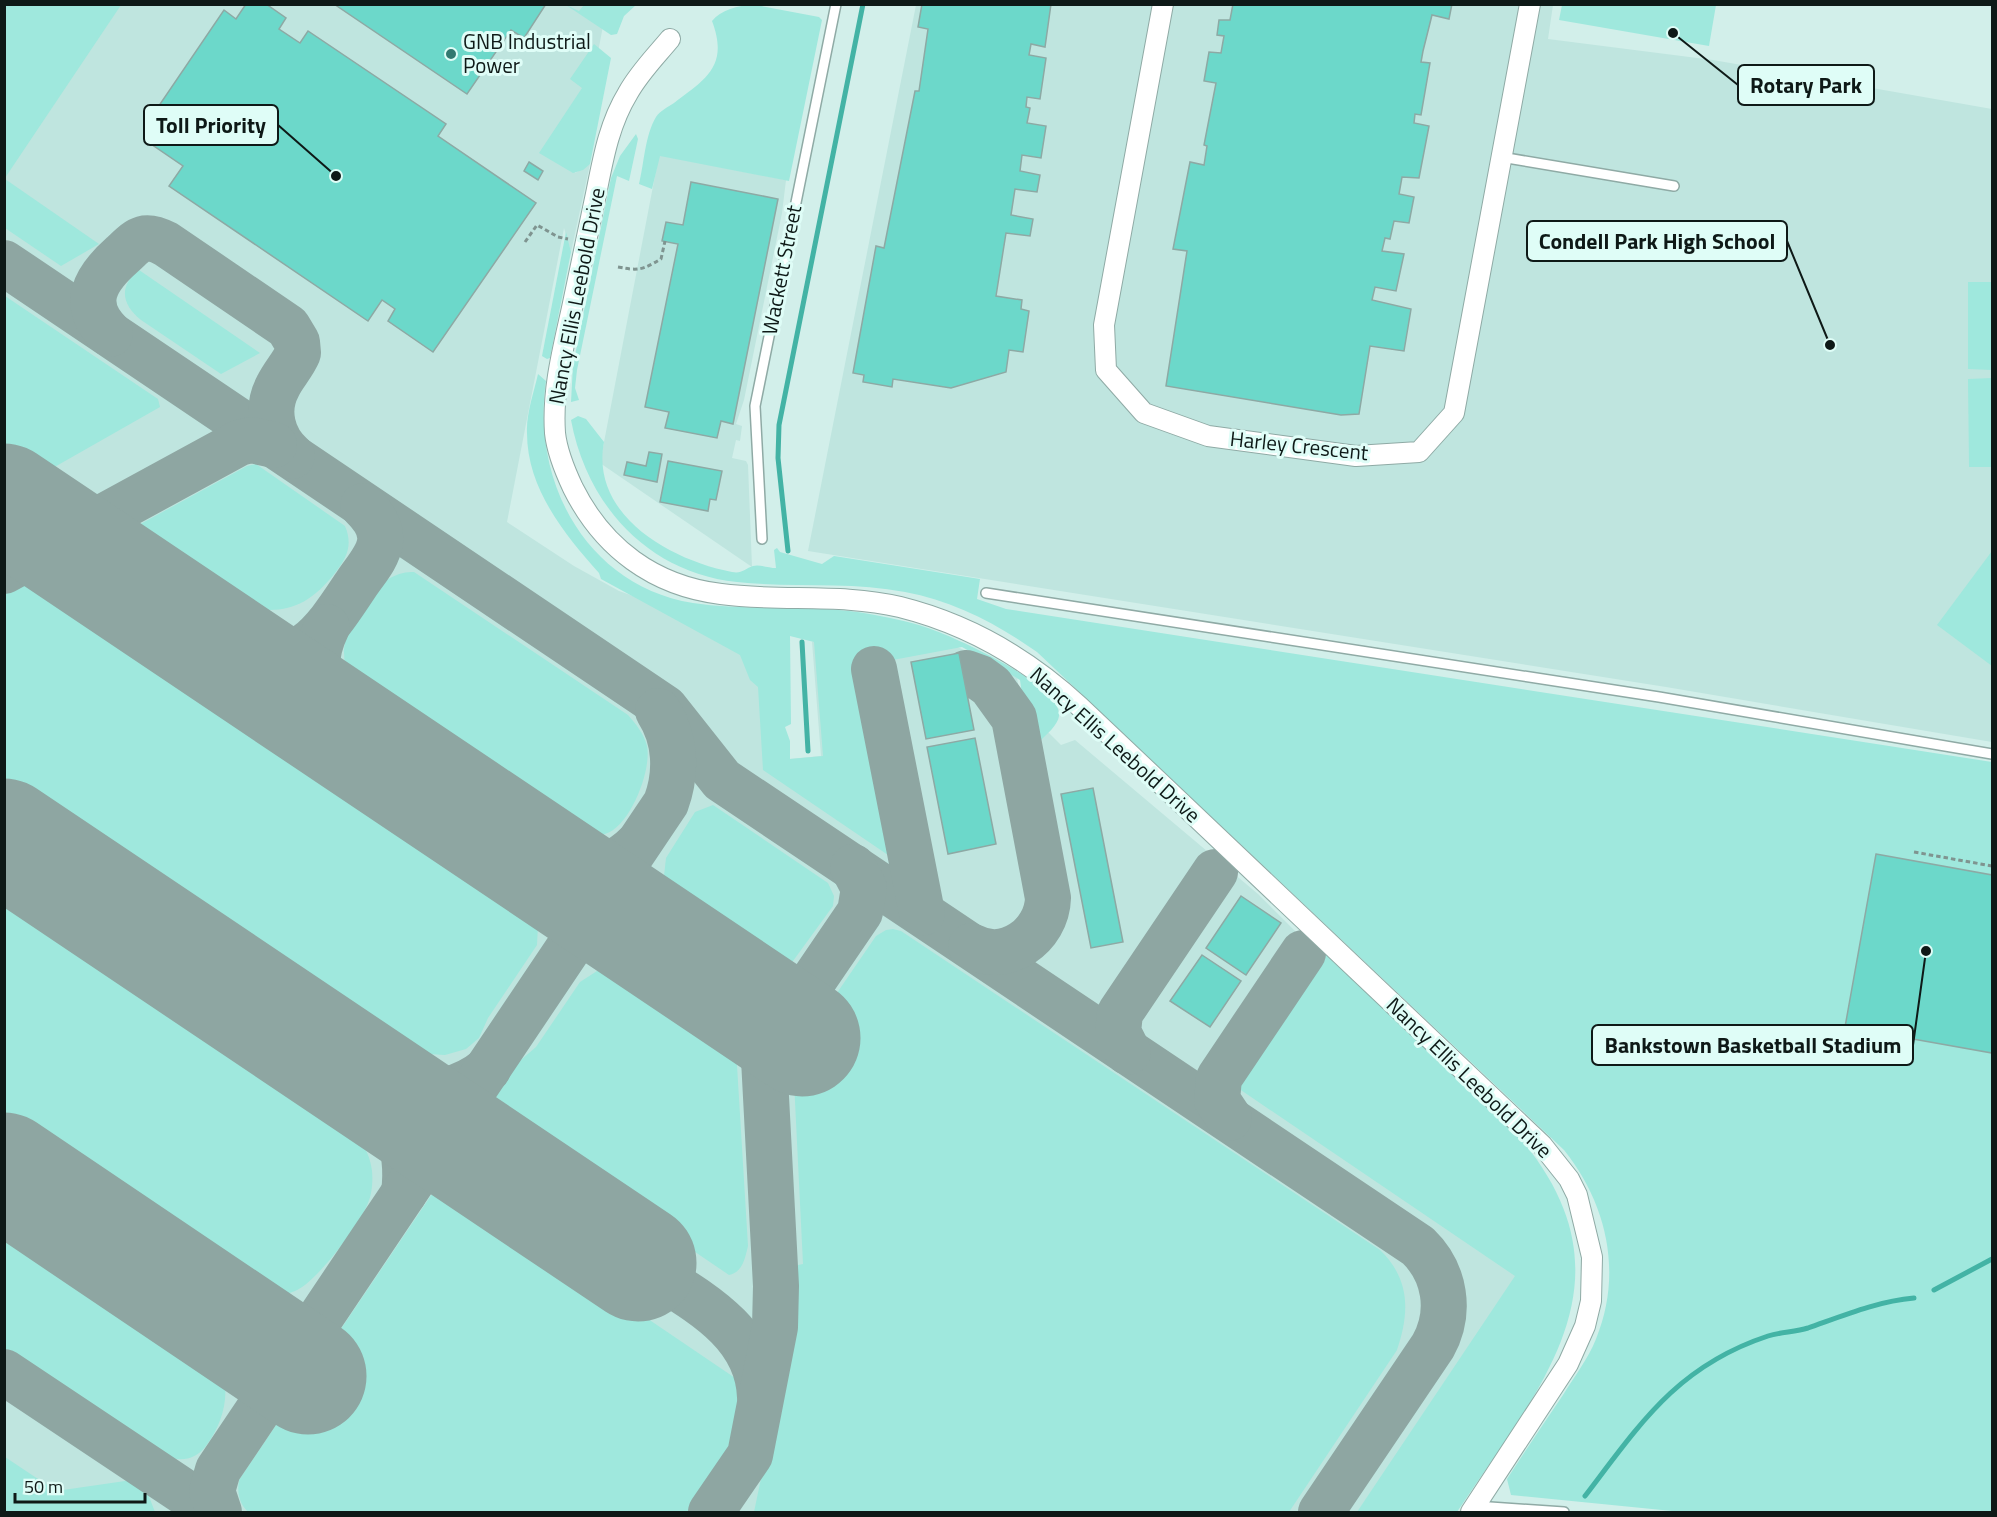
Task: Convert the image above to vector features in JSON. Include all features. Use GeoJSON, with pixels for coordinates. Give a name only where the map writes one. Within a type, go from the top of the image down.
{"type":"FeatureCollection","features":[{"type":"Feature","properties":{"kind":"street","name":"Harley Crescent"},"geometry":{"type":"LineString","coordinates":[[1163,4],[1104,325],[1106,370],[1144,413],[1208,436],[1356,456],[1419,452],[1454,413],[1530,4]]}},
{"type":"Feature","properties":{"kind":"street","name":"Nancy Ellis Leebold Drive"},"geometry":{"type":"LineString","coordinates":[[670,39],[642,72],[615,118],[605,148],[556,393],[555,436],[558,452],[575,492],[596,526],[623,555],[670,582],[723,595],[841,599],[897,606],[935,617],[972,632],[1033,668],[1087,715],[1542,1145],[1569,1179],[1577,1195],[1592,1257],[1591,1301],[1585,1326],[1568,1364],[1473,1509]]}},
{"type":"Feature","properties":{"kind":"lane","name":"Wackett Street"},"geometry":{"type":"LineString","coordinates":[[762,539],[755,406],[836,4]]}},
{"type":"Feature","properties":{"kind":"lane"},"geometry":{"type":"LineString","coordinates":[[1502,157],[1674,186]]}},
{"type":"Feature","properties":{"kind":"lane"},"geometry":{"type":"LineString","coordinates":[[987,593],[1659,697],[1992,754]]}},
{"type":"Feature","properties":{"kind":"lane"},"geometry":{"type":"LineString","coordinates":[[1473,1509],[1564,1512]]}},
{"type":"Feature","properties":{"kind":"path"},"geometry":{"type":"LineString","coordinates":[[525,242],[537,225],[558,237],[565,238]]}},
{"type":"Feature","properties":{"kind":"path"},"geometry":{"type":"LineString","coordinates":[[618,267],[638,271],[661,260],[665,241]]}},
{"type":"Feature","properties":{"kind":"path"},"geometry":{"type":"LineString","coordinates":[[1914,852],[1992,866]]}},
{"type":"Feature","properties":{"kind":"shaded area"},"geometry":{"type":"Polygon","coordinates":[[[5,5],[607,5],[575,173],[590,164],[571,252],[564,228],[507,522],[574,566],[619,591],[653,603],[788,635],[783,727],[789,759],[821,756],[812,642],[869,624],[948,643],[978,656],[1017,678],[1019,690],[1050,717],[1046,730],[1061,745],[1075,740],[1258,894],[1319,955],[1523,1274],[1410,1512],[5,1512],[5,5]]]}},
{"type":"Feature","properties":{"kind":"shaded area"},"geometry":{"type":"Polygon","coordinates":[[[916,5],[1553,5],[1548,39],[1713,60],[1992,109],[1992,742],[1666,687],[808,551],[916,5]]]}},
{"type":"Feature","properties":{"kind":"shaded area"},"geometry":{"type":"Polygon","coordinates":[[[659,155],[786,180],[782,213],[744,400],[736,424],[742,426],[740,441],[736,440],[732,458],[746,461],[748,465],[752,567],[600,463],[659,155]]]}},
{"type":"Feature","properties":{"kind":"green space"},"geometry":{"type":"Polygon","coordinates":[[[1562,4],[1716,5],[1709,46],[1559,20],[1562,4]]]}},
{"type":"Feature","properties":{"kind":"green space"},"geometry":{"type":"Polygon","coordinates":[[[4,5],[121,5],[5,178],[4,5]]]}},
{"type":"Feature","properties":{"kind":"green space"},"geometry":{"type":"Polygon","coordinates":[[[566,5],[579,11],[584,5],[636,5],[624,16],[617,34],[611,35],[566,5]]]}},
{"type":"Feature","properties":{"kind":"green space"},"geometry":{"type":"Polygon","coordinates":[[[756,5],[819,17],[822,20],[789,181],[660,156],[652,189],[639,184],[647,141],[656,117],[705,78],[716,60],[717,36],[712,21],[721,13],[732,8],[756,5]]]}},
{"type":"Feature","properties":{"kind":"green space"},"geometry":{"type":"Polygon","coordinates":[[[594,44],[611,58],[590,164],[583,170],[573,173],[539,153],[582,88],[570,79],[594,44]]]}},
{"type":"Feature","properties":{"kind":"green space"},"geometry":{"type":"Polygon","coordinates":[[[636,134],[638,139],[629,181],[617,176],[577,370],[575,388],[579,400],[571,402],[573,365],[611,178],[620,156],[636,134]]]}},
{"type":"Feature","properties":{"kind":"green space"},"geometry":{"type":"Polygon","coordinates":[[[5,179],[99,244],[61,266],[5,228],[5,179]]]}},
{"type":"Feature","properties":{"kind":"green space"},"geometry":{"type":"Polygon","coordinates":[[[566,232],[571,252],[550,358],[547,359],[542,356],[566,232]]]}},
{"type":"Feature","properties":{"kind":"green space"},"geometry":{"type":"Polygon","coordinates":[[[139,270],[260,353],[221,374],[141,320],[126,302],[125,295],[128,282],[139,270]]]}},
{"type":"Feature","properties":{"kind":"green space"},"geometry":{"type":"Polygon","coordinates":[[[1968,282],[1992,282],[1992,370],[1968,369],[1968,282]]]}},
{"type":"Feature","properties":{"kind":"green space"},"geometry":{"type":"Polygon","coordinates":[[[5,296],[158,399],[160,407],[44,473],[5,447],[5,296]]]}},
{"type":"Feature","properties":{"kind":"green space"},"geometry":{"type":"Polygon","coordinates":[[[538,374],[546,381],[544,419],[548,456],[558,491],[574,524],[596,552],[623,575],[656,593],[693,603],[716,606],[852,611],[929,628],[987,654],[1028,679],[1056,704],[1059,716],[1056,723],[1040,741],[1027,730],[1020,680],[962,647],[866,665],[901,851],[888,855],[763,770],[758,687],[750,680],[740,655],[601,579],[599,573],[561,526],[533,473],[529,453],[528,418],[538,374]],[[790,636],[791,724],[785,727],[790,741],[790,759],[823,756],[814,642],[790,636]]]}},
{"type":"Feature","properties":{"kind":"green space"},"geometry":{"type":"Polygon","coordinates":[[[1992,378],[1992,467],[1969,467],[1968,379],[1992,378]]]}},
{"type":"Feature","properties":{"kind":"green space"},"geometry":{"type":"Polygon","coordinates":[[[578,416],[586,419],[604,442],[603,468],[609,491],[622,512],[640,530],[661,545],[684,557],[732,572],[741,572],[755,566],[776,568],[774,550],[777,548],[780,552],[822,564],[834,556],[980,579],[977,599],[1006,609],[1992,762],[1992,1512],[1682,1512],[1511,1495],[1507,1479],[1589,1354],[1604,1314],[1608,1289],[1609,1264],[1600,1216],[1579,1171],[1564,1150],[1037,652],[974,615],[923,596],[863,587],[737,582],[705,576],[676,565],[650,549],[627,530],[607,507],[591,480],[579,451],[571,420],[578,416]]]}},
{"type":"Feature","properties":{"kind":"green space"},"geometry":{"type":"Polygon","coordinates":[[[256,464],[345,526],[347,533],[348,551],[343,562],[325,585],[304,601],[281,609],[268,610],[238,606],[131,534],[135,527],[247,466],[256,464]]]}},
{"type":"Feature","properties":{"kind":"green space"},"geometry":{"type":"Polygon","coordinates":[[[1992,551],[1992,666],[1937,625],[1992,551]]]}},
{"type":"Feature","properties":{"kind":"green space"},"geometry":{"type":"Polygon","coordinates":[[[414,572],[628,715],[634,722],[647,746],[646,769],[631,809],[614,829],[605,834],[591,835],[569,827],[349,674],[344,659],[345,643],[350,626],[359,609],[384,582],[399,574],[414,572]]]}},
{"type":"Feature","properties":{"kind":"green space"},"geometry":{"type":"Polygon","coordinates":[[[36,575],[532,914],[538,925],[537,945],[488,1018],[479,1038],[466,1049],[445,1055],[397,1052],[5,788],[5,592],[36,575]]]}},
{"type":"Feature","properties":{"kind":"green space"},"geometry":{"type":"Polygon","coordinates":[[[713,805],[828,883],[834,896],[833,906],[793,961],[779,963],[771,959],[673,894],[664,876],[666,858],[695,812],[713,805]]]}},
{"type":"Feature","properties":{"kind":"green space"},"geometry":{"type":"Polygon","coordinates":[[[5,885],[336,1108],[353,1130],[368,1154],[370,1162],[372,1179],[369,1199],[356,1224],[336,1252],[304,1286],[288,1294],[273,1296],[251,1294],[237,1289],[5,1135],[5,885]]]}},
{"type":"Feature","properties":{"kind":"green space"},"geometry":{"type":"Polygon","coordinates":[[[893,929],[901,931],[1380,1250],[1390,1261],[1402,1284],[1405,1297],[1404,1322],[1397,1350],[1289,1512],[754,1512],[798,1301],[798,1265],[803,1264],[794,1081],[801,1084],[847,1021],[828,1006],[876,936],[893,929]]]}},
{"type":"Feature","properties":{"kind":"green space"},"geometry":{"type":"Polygon","coordinates":[[[1317,946],[1515,1132],[1552,1185],[1571,1235],[1575,1282],[1566,1328],[1546,1374],[1520,1419],[1457,1512],[1357,1512],[1515,1276],[1232,1084],[1231,1072],[1317,946]]]}},
{"type":"Feature","properties":{"kind":"green space"},"geometry":{"type":"Polygon","coordinates":[[[613,970],[736,1049],[748,1246],[743,1264],[729,1275],[492,1114],[491,1101],[515,1065],[536,1047],[580,982],[597,971],[613,970]]]}},
{"type":"Feature","properties":{"kind":"green space"},"geometry":{"type":"Polygon","coordinates":[[[446,1182],[744,1384],[746,1413],[741,1438],[692,1512],[248,1512],[245,1509],[239,1498],[239,1480],[436,1188],[446,1182]]]}},
{"type":"Feature","properties":{"kind":"green space"},"geometry":{"type":"Polygon","coordinates":[[[4,1207],[190,1332],[213,1354],[224,1377],[225,1401],[223,1413],[213,1435],[202,1451],[192,1457],[182,1459],[165,1456],[5,1350],[4,1207]]]}},
{"type":"Feature","properties":{"kind":"green space"},"geometry":{"type":"Polygon","coordinates":[[[5,1457],[56,1491],[132,1480],[148,1494],[155,1512],[5,1512],[5,1457]]]}},
{"type":"Feature","properties":{"kind":"building"},"geometry":{"type":"Polygon","coordinates":[[[246,4],[266,4],[286,18],[279,29],[300,43],[308,31],[446,124],[438,136],[536,203],[433,352],[388,321],[395,309],[382,300],[368,321],[169,186],[183,166],[151,144],[167,121],[154,113],[224,10],[236,19],[246,4]]]}},
{"type":"Feature","properties":{"kind":"building","name":"GNB Industrial Power"},"geometry":{"type":"Polygon","coordinates":[[[334,4],[546,4],[524,38],[511,30],[467,94],[334,4]]]}},
{"type":"Feature","properties":{"kind":"building"},"geometry":{"type":"Polygon","coordinates":[[[922,4],[1051,4],[1045,47],[1031,44],[1029,55],[1046,58],[1040,99],[1027,97],[1026,107],[1030,108],[1027,123],[1046,126],[1041,158],[1022,155],[1020,171],[1040,175],[1037,192],[1015,189],[1011,215],[1033,219],[1030,236],[1006,233],[996,296],[1022,300],[1021,309],[1029,311],[1023,352],[1009,350],[1006,372],[951,388],[893,379],[892,387],[863,382],[864,375],[853,373],[876,246],[884,248],[915,91],[919,91],[928,29],[918,27],[922,4]]]}},
{"type":"Feature","properties":{"kind":"building"},"geometry":{"type":"Polygon","coordinates":[[[1233,4],[1452,4],[1449,19],[1432,15],[1423,51],[1421,62],[1430,63],[1421,115],[1415,114],[1414,123],[1429,126],[1419,178],[1402,177],[1399,194],[1414,197],[1409,223],[1394,221],[1390,239],[1385,238],[1382,251],[1404,254],[1396,291],[1375,287],[1372,300],[1411,309],[1404,351],[1370,346],[1359,414],[1341,415],[1166,386],[1187,251],[1173,249],[1190,162],[1204,165],[1207,146],[1204,145],[1216,83],[1204,81],[1209,52],[1221,53],[1224,36],[1217,35],[1219,20],[1230,20],[1233,4]]]}},
{"type":"Feature","properties":{"kind":"building"},"geometry":{"type":"Polygon","coordinates":[[[529,162],[543,171],[538,180],[524,171],[529,162]]]}},
{"type":"Feature","properties":{"kind":"building"},"geometry":{"type":"Polygon","coordinates":[[[691,182],[778,199],[733,424],[721,421],[717,438],[665,428],[669,412],[645,407],[678,244],[662,241],[666,222],[683,225],[691,182]]]}},
{"type":"Feature","properties":{"kind":"building"},"geometry":{"type":"Polygon","coordinates":[[[649,452],[662,454],[657,482],[624,475],[627,462],[646,466],[649,452]]]}},
{"type":"Feature","properties":{"kind":"building"},"geometry":{"type":"Polygon","coordinates":[[[668,461],[722,471],[716,500],[710,499],[708,511],[660,502],[668,461]]]}},
{"type":"Feature","properties":{"kind":"building"},"geometry":{"type":"Polygon","coordinates":[[[959,653],[974,730],[926,739],[911,662],[959,653]]]}},
{"type":"Feature","properties":{"kind":"building"},"geometry":{"type":"Polygon","coordinates":[[[975,738],[996,844],[948,854],[927,747],[975,738]]]}},
{"type":"Feature","properties":{"kind":"building"},"geometry":{"type":"Polygon","coordinates":[[[1093,788],[1123,942],[1091,948],[1061,794],[1093,788]]]}},
{"type":"Feature","properties":{"kind":"building"},"geometry":{"type":"Polygon","coordinates":[[[1876,854],[1992,875],[1992,1053],[1845,1027],[1876,854]]]}},
{"type":"Feature","properties":{"kind":"building"},"geometry":{"type":"Polygon","coordinates":[[[1241,896],[1281,923],[1246,975],[1206,948],[1241,896]]]}},
{"type":"Feature","properties":{"kind":"building"},"geometry":{"type":"Polygon","coordinates":[[[1202,955],[1241,981],[1210,1027],[1170,1001],[1202,955]]]}},
{"type":"Feature","properties":{"kind":"waterway"},"geometry":{"type":"LineString","coordinates":[[788,551],[778,458],[779,425],[863,4]]}},
{"type":"Feature","properties":{"kind":"waterway"},"geometry":{"type":"LineString","coordinates":[[802,642],[808,751]]}},
{"type":"Feature","properties":{"kind":"waterway"},"geometry":{"type":"LineString","coordinates":[[1934,1290],[1992,1259]]}},
{"type":"Feature","properties":{"kind":"waterway"},"geometry":{"type":"LineString","coordinates":[[1585,1496],[1624,1445],[1663,1400],[1709,1364],[1736,1349],[1768,1336],[1808,1328],[1874,1306],[1914,1298]]}},
{"type":"Feature","properties":{"kind":"taxiway"},"geometry":{"type":"LineString","coordinates":[[110,334],[95,312],[93,302],[99,282],[113,264],[141,239],[158,240],[166,244],[288,327],[297,342],[298,353],[274,395],[271,414],[275,433],[292,456]]}},
{"type":"Feature","properties":{"kind":"taxiway"},"geometry":{"type":"LineString","coordinates":[[4,263],[665,708],[722,780],[1418,1246],[1427,1256],[1440,1280],[1444,1306],[1439,1333],[1433,1346],[1321,1512]]}},
{"type":"Feature","properties":{"kind":"taxiway"},"geometry":{"type":"LineString","coordinates":[[4,571],[239,443],[251,440],[274,445]]}},
{"type":"Feature","properties":{"kind":"taxiway"},"geometry":{"type":"LineString","coordinates":[[4,501],[36,520],[57,528],[69,529],[93,522]]}},
{"type":"Feature","properties":{"kind":"taxiway"},"geometry":{"type":"LineString","coordinates":[[129,586],[235,653],[257,658],[276,658],[293,653],[307,645],[332,619],[370,565],[379,548],[378,527],[363,506]]}},
{"type":"Feature","properties":{"kind":"taxiway"},"geometry":{"type":"LineString","coordinates":[[327,627],[318,653],[318,679],[325,703],[341,725],[543,862],[572,870],[593,869],[612,863],[637,845]]}},
{"type":"Feature","properties":{"kind":"taxiway"},"geometry":{"type":"LineString","coordinates":[[874,669],[922,913]]}},
{"type":"Feature","properties":{"kind":"taxiway"},"geometry":{"type":"LineString","coordinates":[[966,673],[980,678],[991,686],[1014,718],[1048,898],[1046,912],[1040,924],[1022,943],[998,952],[984,951],[971,946]]}},
{"type":"Feature","properties":{"kind":"taxiway"},"geometry":{"type":"LineString","coordinates":[[219,1512],[212,1491],[218,1470],[666,803],[672,780],[673,756],[668,733],[658,711]]}},
{"type":"Feature","properties":{"kind":"taxiway"},"geometry":{"type":"LineString","coordinates":[[711,1512],[750,1455],[775,1327],[776,1286],[764,1059],[768,1047],[860,912],[864,888],[853,867]]}},
{"type":"Feature","properties":{"kind":"taxiway"},"geometry":{"type":"LineString","coordinates":[[1128,1052],[1118,1032],[1120,1013],[1215,872]]}},
{"type":"Feature","properties":{"kind":"taxiway"},"geometry":{"type":"LineString","coordinates":[[1229,1118],[1217,1100],[1219,1078],[1303,953]]}},
{"type":"Feature","properties":{"kind":"taxiway"},"geometry":{"type":"LineString","coordinates":[[236,992],[364,1076],[391,1089],[412,1094],[447,1090],[479,1076],[488,1069]]}},
{"type":"Feature","properties":{"kind":"taxiway"},"geometry":{"type":"LineString","coordinates":[[355,1075],[380,1098],[396,1126],[404,1159],[404,1193]]}},
{"type":"Feature","properties":{"kind":"taxiway"},"geometry":{"type":"LineString","coordinates":[[638,1263],[698,1302],[734,1333],[747,1351],[756,1373],[760,1397]]}},
{"type":"Feature","properties":{"kind":"taxiway"},"geometry":{"type":"LineString","coordinates":[[4,1372],[214,1512]]}},
{"type":"Feature","properties":{"kind":"runway"},"geometry":{"type":"LineString","coordinates":[[4,502],[802,1038]]}},
{"type":"Feature","properties":{"kind":"runway"},"geometry":{"type":"LineString","coordinates":[[4,837],[638,1263]]}},
{"type":"Feature","properties":{"kind":"runway"},"geometry":{"type":"LineString","coordinates":[[4,1171],[308,1376]]}},
{"type":"Feature","properties":{"kind":"place","name":"Rotary Park"},"geometry":{"type":"Point","coordinates":[1673,33]}},
{"type":"Feature","properties":{"kind":"place","name":"GNB Industrial Power"},"geometry":{"type":"Point","coordinates":[451,54]}},
{"type":"Feature","properties":{"kind":"place","name":"Toll Priority"},"geometry":{"type":"Point","coordinates":[336,176]}},
{"type":"Feature","properties":{"kind":"place","name":"Condell Park High School"},"geometry":{"type":"Point","coordinates":[1830,345]}},
{"type":"Feature","properties":{"kind":"place","name":"Bankstown Basketball Stadium"},"geometry":{"type":"Point","coordinates":[1926,951]}}]}
